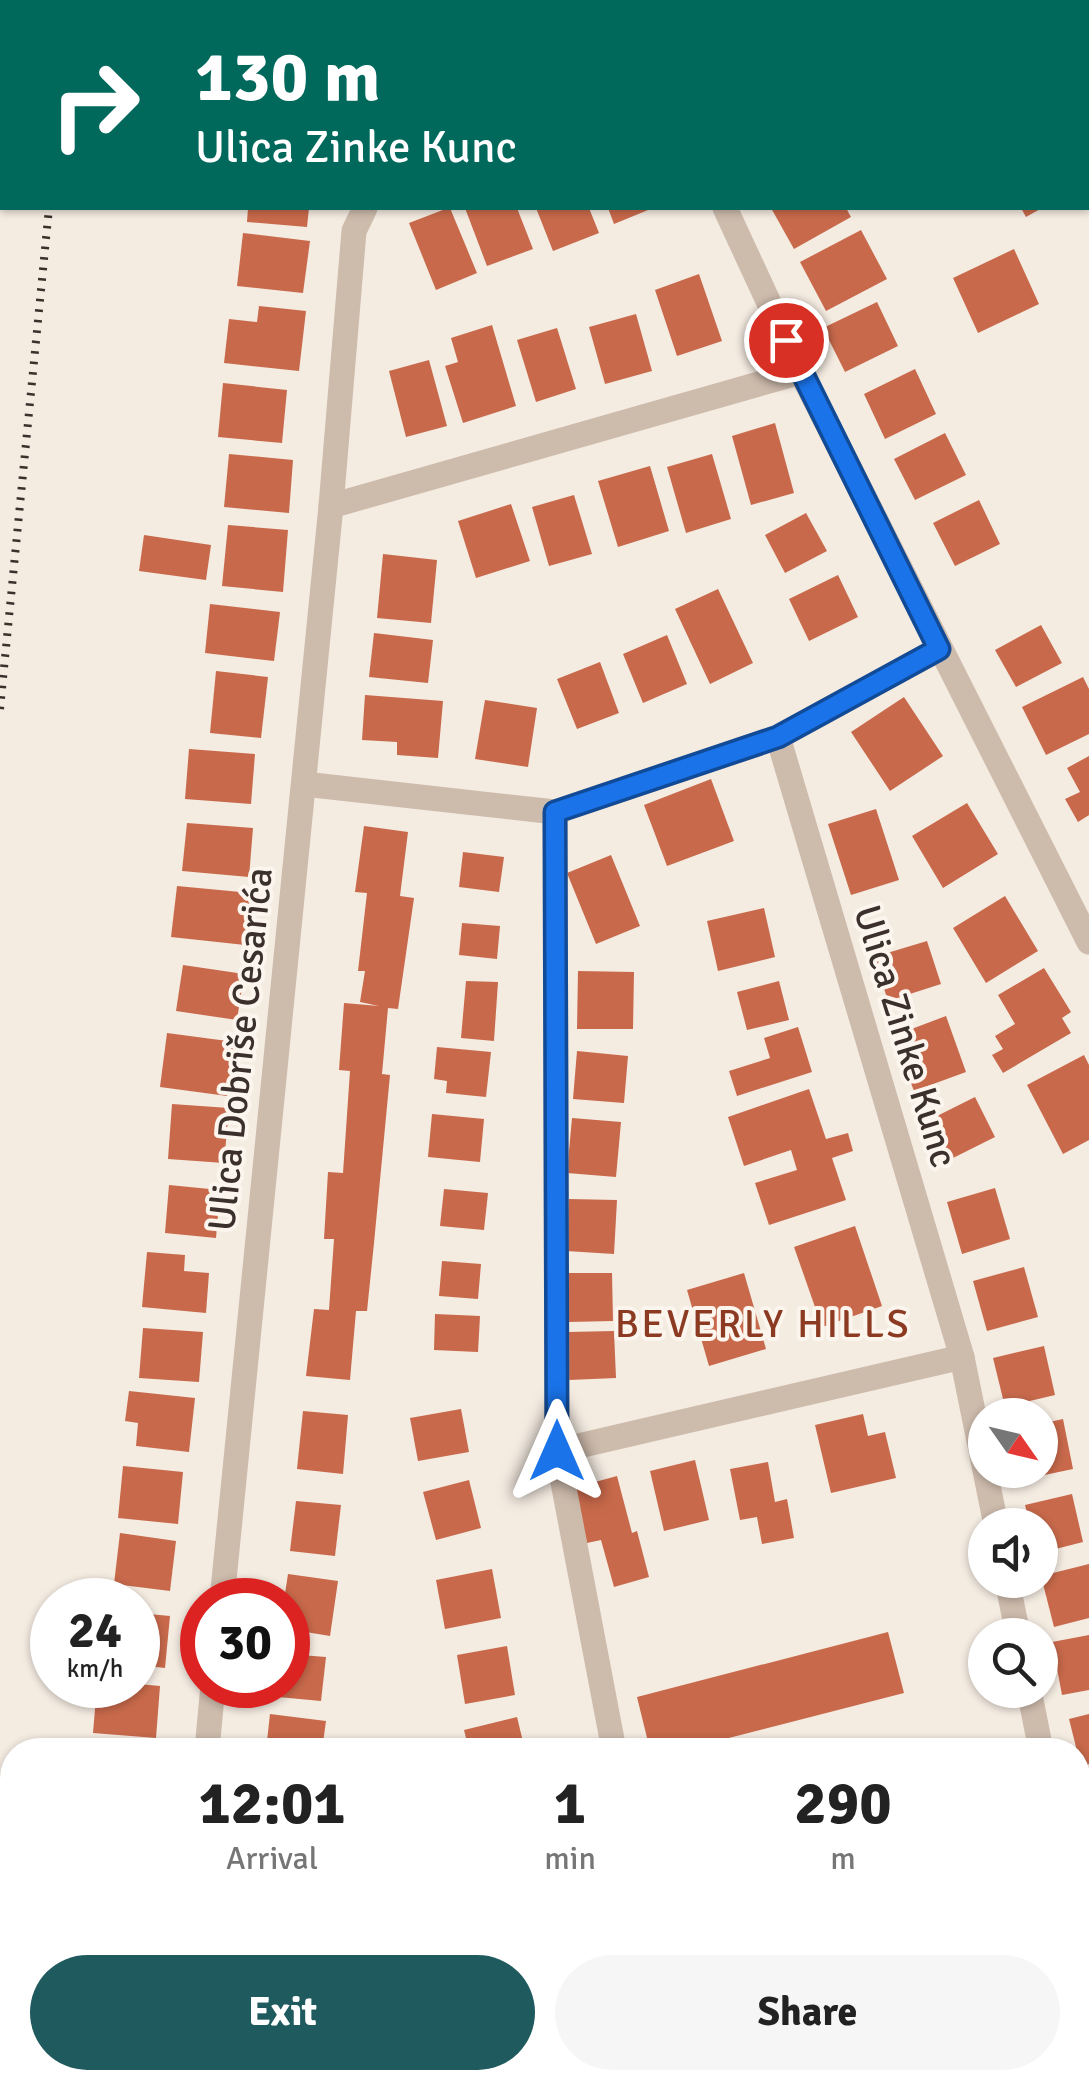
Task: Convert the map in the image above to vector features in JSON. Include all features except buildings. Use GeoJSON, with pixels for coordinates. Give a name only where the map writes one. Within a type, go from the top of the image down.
{"type":"FeatureCollection","features":[{"type":"Feature","properties":{"kind":"street","name":"Ulica Dobriše Cesarića"},"geometry":{"type":"LineString","coordinates":[[224,1578],[331,506],[354,231],[364,210]]}},
{"type":"Feature","properties":{"kind":"street"},"geometry":{"type":"LineString","coordinates":[[726,210],[801,372],[1089,942]]}},
{"type":"Feature","properties":{"kind":"street"},"geometry":{"type":"LineString","coordinates":[[331,506],[801,372]]}},
{"type":"Feature","properties":{"kind":"street"},"geometry":{"type":"LineString","coordinates":[[304,784],[555,812],[778,737],[939,649]]}},
{"type":"Feature","properties":{"kind":"street","name":"Ulica Zinke Kunc"},"geometry":{"type":"LineString","coordinates":[[778,737],[962,1357],[993,1508]]}},
{"type":"Feature","properties":{"kind":"street"},"geometry":{"type":"LineString","coordinates":[[555,812],[557,1451],[612,1738]]}},
{"type":"Feature","properties":{"kind":"street"},"geometry":{"type":"LineString","coordinates":[[557,1451],[962,1357]]}},
{"type":"Feature","properties":{"kind":"street"},"geometry":{"type":"LineString","coordinates":[[208,1738],[211,1708]]}},
{"type":"Feature","properties":{"kind":"street"},"geometry":{"type":"LineString","coordinates":[[1033,1708],[1039,1738]]}},
{"type":"Feature","properties":{"kind":"railway"},"geometry":{"type":"LineString","coordinates":[[0,709],[49,210]]}},
{"type":"Feature","properties":{"kind":"district","name":"BEVERLY HILLS"},"geometry":{"type":"Point","coordinates":[763,1323]}},
{"type":"Feature","properties":{"kind":"route"},"geometry":{"type":"LineString","coordinates":[[557,1451],[555,812],[778,737],[939,649],[786,340]]}}]}
